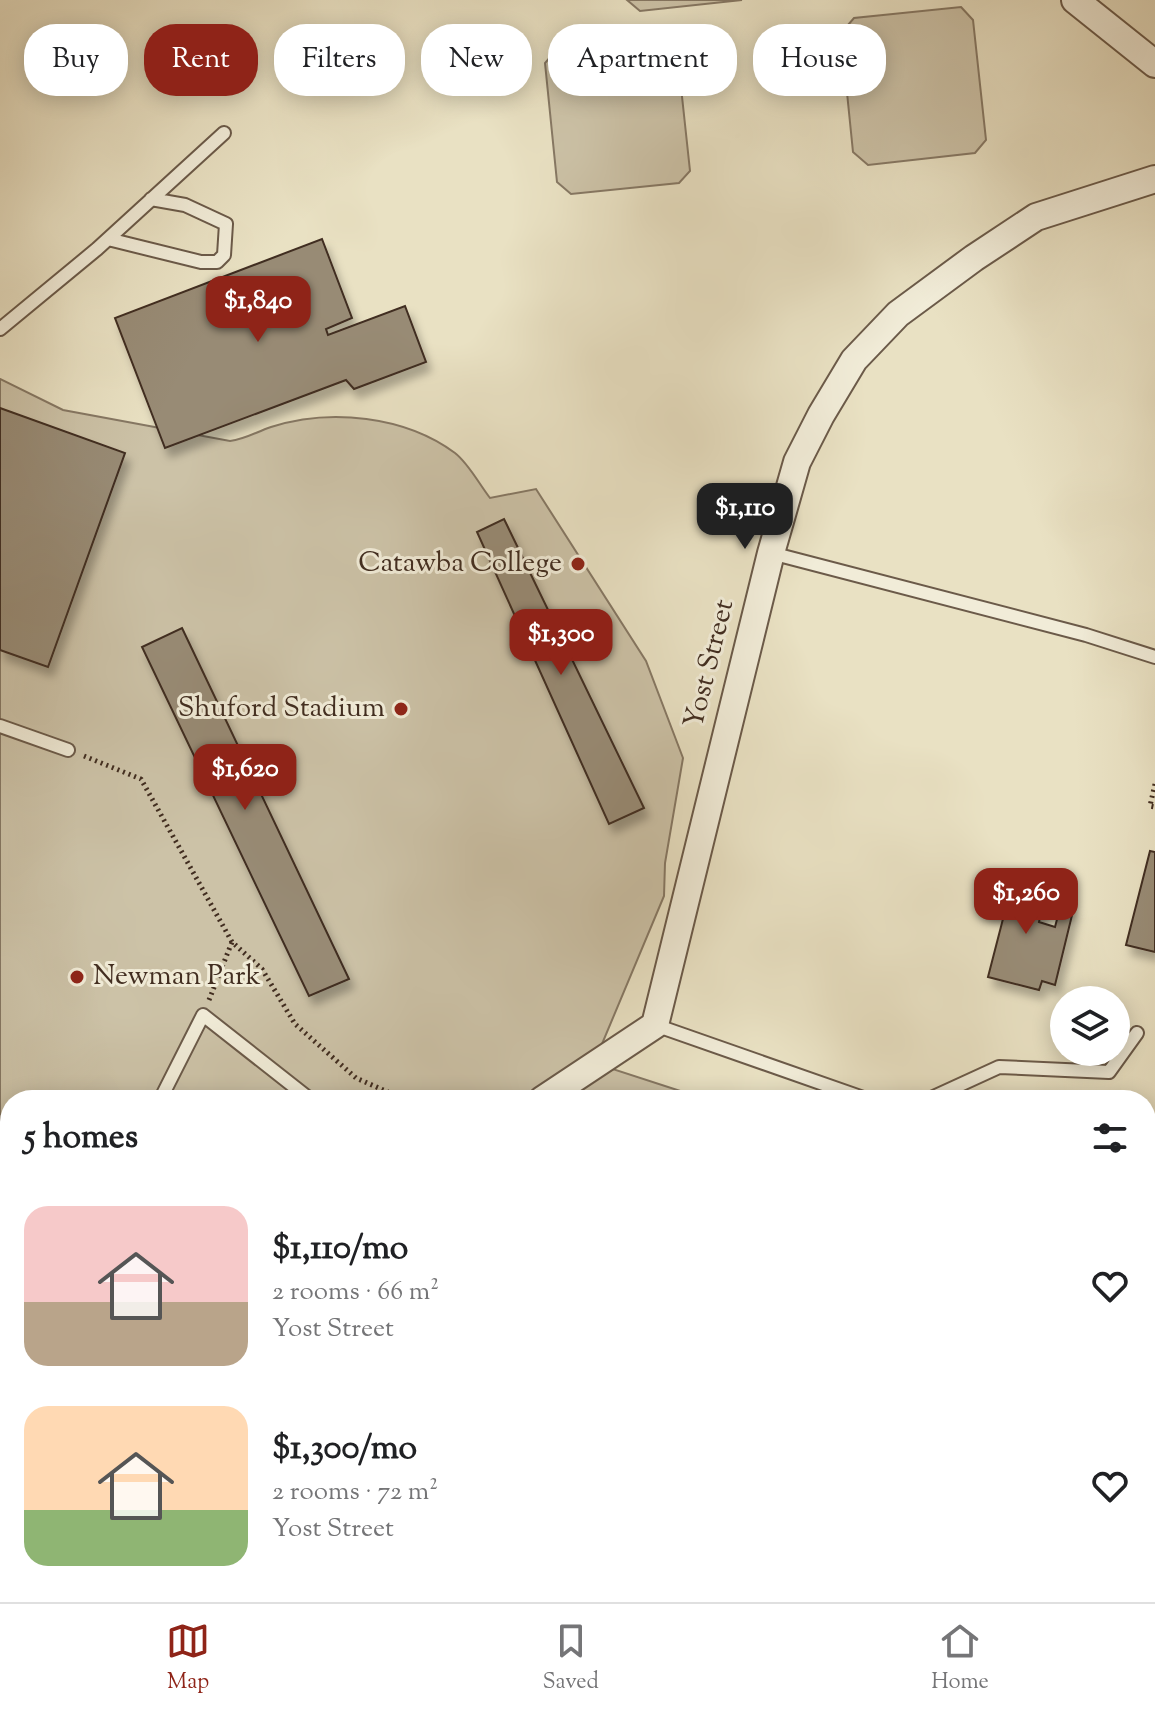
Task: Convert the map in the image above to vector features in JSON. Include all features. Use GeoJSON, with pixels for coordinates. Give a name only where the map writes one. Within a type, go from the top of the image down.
{"type":"FeatureCollection","features":[{"type":"Feature","properties":{"kind":"street"},"geometry":{"type":"LineString","coordinates":[[1075,0],[1155,64]]}},
{"type":"Feature","properties":{"kind":"street","name":"Yost Street"},"geometry":{"type":"LineString","coordinates":[[655,1025],[771,553],[797,462],[821,415],[854,360],[898,314],[1036,217],[1155,179]]}},
{"type":"Feature","properties":{"kind":"street"},"geometry":{"type":"LineString","coordinates":[[557,1090],[655,1025]]}},
{"type":"Feature","properties":{"kind":"lane"},"geometry":{"type":"LineString","coordinates":[[0,329],[108,239],[224,133]]}},
{"type":"Feature","properties":{"kind":"lane"},"geometry":{"type":"LineString","coordinates":[[108,239],[201,262],[217,262],[224,255],[226,224],[185,205],[151,199]]}},
{"type":"Feature","properties":{"kind":"lane"},"geometry":{"type":"LineString","coordinates":[[771,553],[1071,631],[1155,657]]}},
{"type":"Feature","properties":{"kind":"lane"},"geometry":{"type":"LineString","coordinates":[[0,726],[68,750]]}},
{"type":"Feature","properties":{"kind":"lane"},"geometry":{"type":"LineString","coordinates":[[170,1090],[203,1015],[298,1090]]}},
{"type":"Feature","properties":{"kind":"lane"},"geometry":{"type":"LineString","coordinates":[[655,1025],[840,1090]]}},
{"type":"Feature","properties":{"kind":"lane"},"geometry":{"type":"LineString","coordinates":[[949,1090],[999,1067],[1109,1072],[1137,1033]]}},
{"type":"Feature","properties":{"kind":"path"},"geometry":{"type":"LineString","coordinates":[[68,750],[141,779],[232,942],[262,969],[295,1024],[356,1078],[383,1090]]}},
{"type":"Feature","properties":{"kind":"path"},"geometry":{"type":"LineString","coordinates":[[1155,784],[1150,806],[1155,807]]}},
{"type":"Feature","properties":{"kind":"path"},"geometry":{"type":"LineString","coordinates":[[203,1015],[232,942]]}},
{"type":"Feature","properties":{"kind":"shaded area"},"geometry":{"type":"Polygon","coordinates":[[[627,0],[742,0],[640,11],[627,0]]]}},
{"type":"Feature","properties":{"kind":"shaded area"},"geometry":{"type":"Polygon","coordinates":[[[961,7],[973,20],[986,140],[975,153],[868,165],[853,152],[847,96],[886,96],[886,24],[849,24],[854,18],[961,7]]]}},
{"type":"Feature","properties":{"kind":"shaded area"},"geometry":{"type":"Polygon","coordinates":[[[548,60],[548,93],[545,63],[548,60]]]}},
{"type":"Feature","properties":{"kind":"shaded area"},"geometry":{"type":"Polygon","coordinates":[[[548,96],[682,96],[690,171],[679,183],[571,194],[557,182],[548,96]]]}},
{"type":"Feature","properties":{"kind":"shaded area","name":"Shuford Stadium"},"geometry":{"type":"Polygon","coordinates":[[[0,379],[63,410],[230,441],[294,421],[342,417],[366,419],[435,440],[460,458],[490,498],[536,489],[646,661],[683,758],[665,863],[664,896],[594,1063],[677,1090],[0,1090],[0,379]]]}},
{"type":"Feature","properties":{"kind":"building"},"geometry":{"type":"Polygon","coordinates":[[[322,239],[352,318],[326,329],[328,335],[405,306],[426,362],[354,389],[346,380],[165,448],[115,318],[322,239]]]}},
{"type":"Feature","properties":{"kind":"building"},"geometry":{"type":"Polygon","coordinates":[[[0,408],[125,453],[48,667],[0,650],[0,408]]]}},
{"type":"Feature","properties":{"kind":"building"},"geometry":{"type":"Polygon","coordinates":[[[504,519],[644,808],[609,824],[477,532],[504,519]]]}},
{"type":"Feature","properties":{"kind":"building"},"geometry":{"type":"Polygon","coordinates":[[[182,628],[349,979],[309,996],[142,647],[182,628]]]}},
{"type":"Feature","properties":{"kind":"building"},"geometry":{"type":"Polygon","coordinates":[[[1150,851],[1155,852],[1155,952],[1126,945],[1150,851]]]}},
{"type":"Feature","properties":{"kind":"building"},"geometry":{"type":"Polygon","coordinates":[[[991,879],[1046,893],[1039,922],[1055,927],[1061,904],[1074,907],[1055,985],[1042,981],[1039,990],[988,977],[1004,915],[983,910],[991,879]]]}},
{"type":"Feature","properties":{"kind":"place","name":"Catawba College"},"geometry":{"type":"Point","coordinates":[578,564]}},
{"type":"Feature","properties":{"kind":"place","name":"Shuford Stadium"},"geometry":{"type":"Point","coordinates":[401,709]}},
{"type":"Feature","properties":{"kind":"place","name":"Newman Park"},"geometry":{"type":"Point","coordinates":[77,977]}}]}
